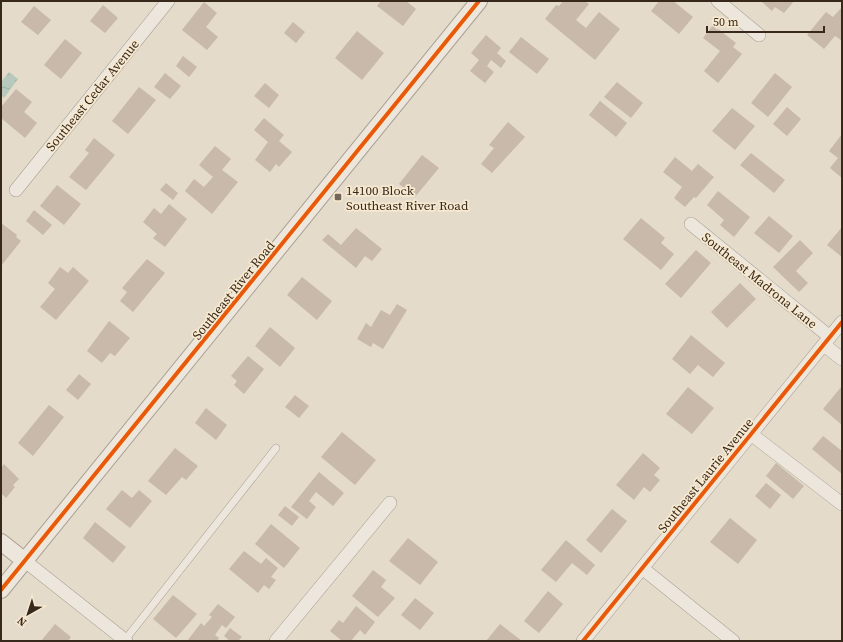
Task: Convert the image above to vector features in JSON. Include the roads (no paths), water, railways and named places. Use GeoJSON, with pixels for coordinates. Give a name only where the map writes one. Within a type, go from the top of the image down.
{"type":"FeatureCollection","features":[{"type":"Feature","properties":{"kind":"street","name":"Southeast Cedar Avenue"},"geometry":{"type":"LineString","coordinates":[[16,190],[168,1]]}},
{"type":"Feature","properties":{"kind":"street","name":"Southeast River Road"},"geometry":{"type":"LineString","coordinates":[[1,590],[479,1]]}},
{"type":"Feature","properties":{"kind":"street"},"geometry":{"type":"LineString","coordinates":[[718,1],[760,35]]}},
{"type":"Feature","properties":{"kind":"street","name":"Southeast Madrona Lane"},"geometry":{"type":"LineString","coordinates":[[691,224],[827,341],[842,359]]}},
{"type":"Feature","properties":{"kind":"street","name":"Southeast Laurie Avenue"},"geometry":{"type":"LineString","coordinates":[[583,641],[842,322]]}},
{"type":"Feature","properties":{"kind":"street"},"geometry":{"type":"LineString","coordinates":[[751,434],[842,504]]}},
{"type":"Feature","properties":{"kind":"street"},"geometry":{"type":"LineString","coordinates":[[276,641],[390,503]]}},
{"type":"Feature","properties":{"kind":"street"},"geometry":{"type":"LineString","coordinates":[[1,542],[125,641]]}},
{"type":"Feature","properties":{"kind":"street"},"geometry":{"type":"LineString","coordinates":[[642,568],[733,641]]}},
{"type":"Feature","properties":{"kind":"lane"},"geometry":{"type":"LineString","coordinates":[[125,641],[276,448]]}},
{"type":"Feature","properties":{"kind":"water"},"geometry":{"type":"Polygon","coordinates":[[[9,72],[18,79],[4,98],[1,95],[1,82],[9,72]]]}},
{"type":"Feature","properties":{"kind":"place","name":"14100 Block Southeast River Road"},"geometry":{"type":"Point","coordinates":[338,197]}}]}
